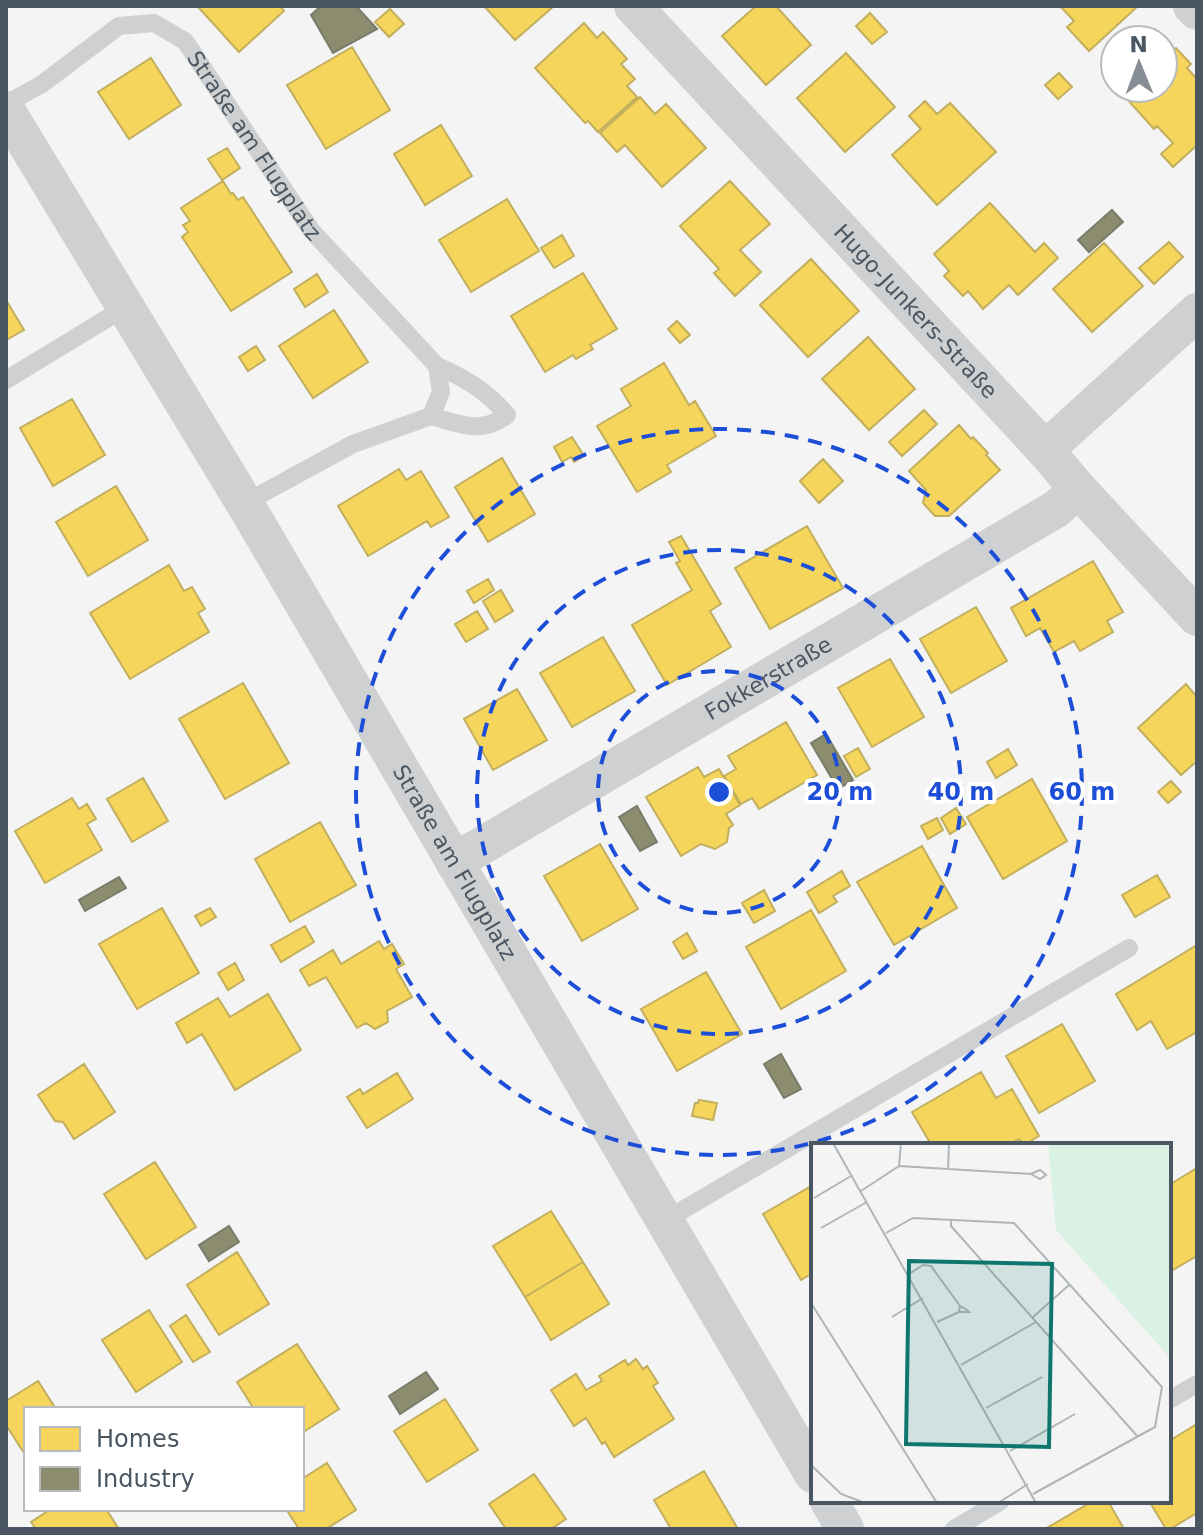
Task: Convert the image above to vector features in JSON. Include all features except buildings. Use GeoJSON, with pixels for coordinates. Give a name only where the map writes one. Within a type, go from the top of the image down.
{"type":"FeatureCollection","features":[{"type":"Feature","properties":{"kind":"street","name":"Hugo-Junkers-Straße"},"geometry":{"type":"LineString","coordinates":[[633,6],[1197,617]]}},
{"type":"Feature","properties":{"kind":"street"},"geometry":{"type":"LineString","coordinates":[[1192,6],[1197,11]]}},
{"type":"Feature","properties":{"kind":"street","name":"Straße am Flugplatz"},"geometry":{"type":"LineString","coordinates":[[6,110],[245,503],[811,1471]]}},
{"type":"Feature","properties":{"kind":"street"},"geometry":{"type":"LineString","coordinates":[[1045,450],[1197,312]]}},
{"type":"Feature","properties":{"kind":"street","name":"Fokkerstraße"},"geometry":{"type":"LineString","coordinates":[[454,862],[1056,509],[1078,489]]}},
{"type":"Feature","properties":{"kind":"street"},"geometry":{"type":"LineString","coordinates":[[830,1503],[845,1529]]}},
{"type":"Feature","properties":{"kind":"lane","name":"Straße am Flugplatz"},"geometry":{"type":"LineString","coordinates":[[6,104],[42,84],[119,26],[154,23],[185,41],[311,230],[437,366],[460,376],[492,397],[507,415],[494,425],[470,426],[431,416]]}},
{"type":"Feature","properties":{"kind":"lane"},"geometry":{"type":"LineString","coordinates":[[6,380],[126,307]]}},
{"type":"Feature","properties":{"kind":"lane"},"geometry":{"type":"LineString","coordinates":[[245,503],[353,444],[431,416],[441,392],[437,366]]}},
{"type":"Feature","properties":{"kind":"lane"},"geometry":{"type":"LineString","coordinates":[[664,1221],[1129,948]]}},
{"type":"Feature","properties":{"kind":"lane"},"geometry":{"type":"LineString","coordinates":[[1171,1399],[1197,1384]]}},
{"type":"Feature","properties":{"kind":"lane"},"geometry":{"type":"LineString","coordinates":[[954,1529],[998,1503]]}}]}
